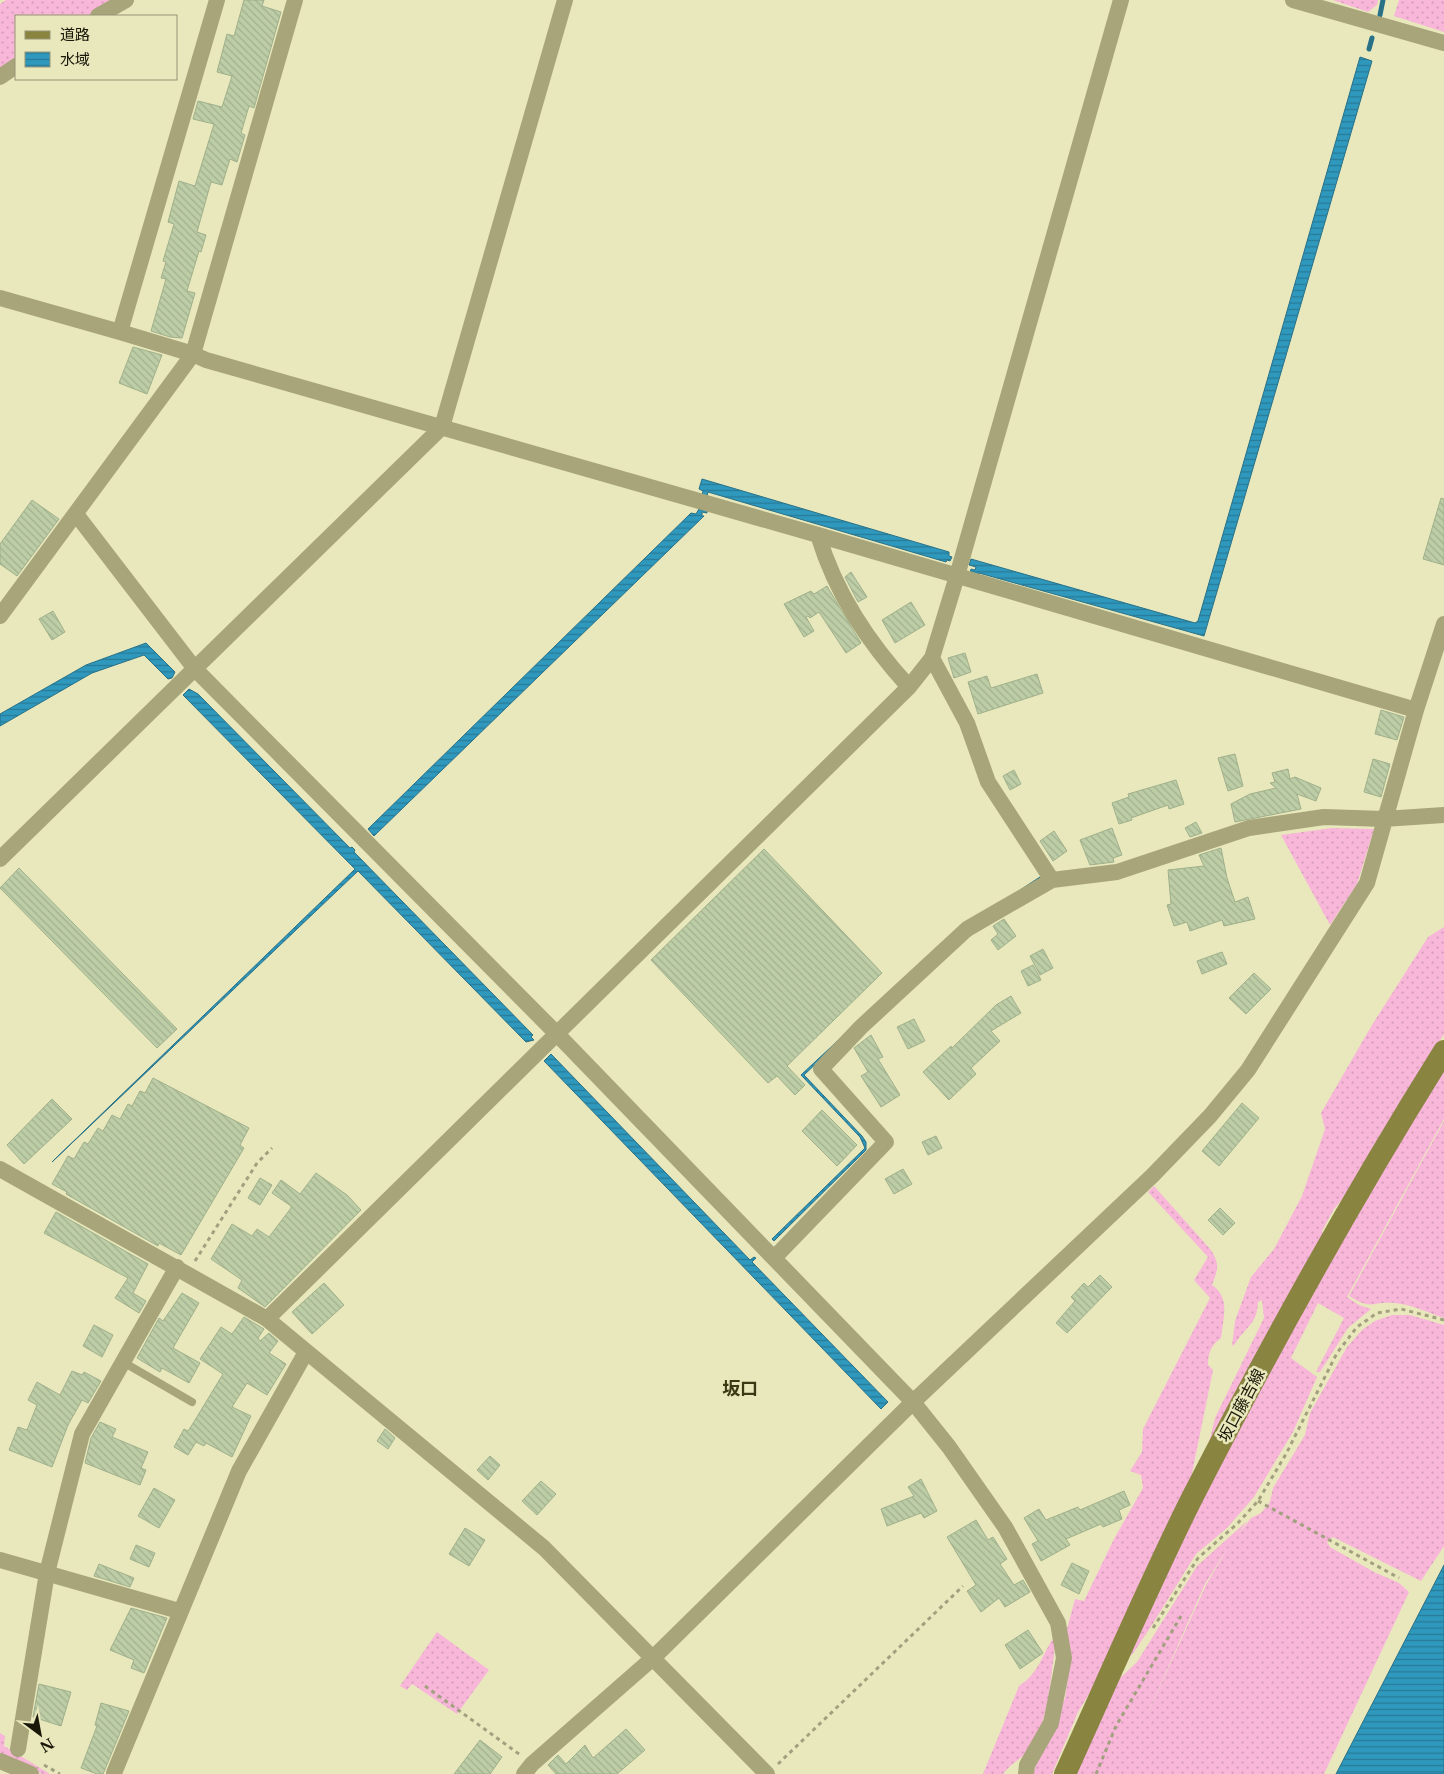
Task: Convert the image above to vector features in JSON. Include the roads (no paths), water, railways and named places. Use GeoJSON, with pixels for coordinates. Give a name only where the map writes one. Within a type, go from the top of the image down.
{"type":"FeatureCollection","features":[{"type":"Feature","properties":{"kind":"main road","name":"坂口藤吉線"},"geometry":{"type":"LineString","coordinates":[[1065,1774],[1191,1500],[1254,1380],[1388,1140],[1444,1051]]}},
{"type":"Feature","properties":{"kind":"street"},"geometry":{"type":"LineString","coordinates":[[100,15],[126,0]]}},
{"type":"Feature","properties":{"kind":"street"},"geometry":{"type":"LineString","coordinates":[[120,332],[218,0]]}},
{"type":"Feature","properties":{"kind":"street"},"geometry":{"type":"LineString","coordinates":[[0,616],[193,354],[295,0]]}},
{"type":"Feature","properties":{"kind":"street"},"geometry":{"type":"LineString","coordinates":[[0,859],[442,426],[565,0]]}},
{"type":"Feature","properties":{"kind":"street"},"geometry":{"type":"LineString","coordinates":[[267,1319],[909,688],[932,658],[1121,0]]}},
{"type":"Feature","properties":{"kind":"street"},"geometry":{"type":"LineString","coordinates":[[1293,0],[1444,44]]}},
{"type":"Feature","properties":{"kind":"street"},"geometry":{"type":"LineString","coordinates":[[0,77],[15,67]]}},
{"type":"Feature","properties":{"kind":"street"},"geometry":{"type":"LineString","coordinates":[[0,298],[120,332],[193,354],[206,360],[442,426],[1416,710]]}},
{"type":"Feature","properties":{"kind":"street"},"geometry":{"type":"LineString","coordinates":[[76,514],[195,669],[556,1033],[914,1402],[949,1446],[1005,1527],[1058,1623],[1064,1658],[1051,1723],[1027,1765],[1026,1774]]}},
{"type":"Feature","properties":{"kind":"street"},"geometry":{"type":"LineString","coordinates":[[818,535],[829,569],[843,596],[887,663],[909,688]]}},
{"type":"Feature","properties":{"kind":"street"},"geometry":{"type":"LineString","coordinates":[[528,1769],[653,1658],[914,1402],[1152,1176],[1210,1116],[1248,1070],[1367,883],[1416,710],[1444,624]]}},
{"type":"Feature","properties":{"kind":"street"},"geometry":{"type":"LineString","coordinates":[[932,658],[967,723],[988,782],[1052,880]]}},
{"type":"Feature","properties":{"kind":"street"},"geometry":{"type":"LineString","coordinates":[[774,1258],[886,1142],[821,1069],[861,1027],[968,929],[1052,880],[1117,872],[1249,828],[1324,817],[1384,820],[1444,815]]}},
{"type":"Feature","properties":{"kind":"street"},"geometry":{"type":"LineString","coordinates":[[0,1169],[267,1319],[544,1548],[653,1658],[771,1771]]}},
{"type":"Feature","properties":{"kind":"street"},"geometry":{"type":"LineString","coordinates":[[18,1749],[47,1573],[82,1434],[123,1362],[182,1270]]}},
{"type":"Feature","properties":{"kind":"street"},"geometry":{"type":"LineString","coordinates":[[114,1773],[179,1611],[239,1470],[306,1352]]}},
{"type":"Feature","properties":{"kind":"street"},"geometry":{"type":"LineString","coordinates":[[0,1560],[179,1611]]}},
{"type":"Feature","properties":{"kind":"street"},"geometry":{"type":"LineString","coordinates":[[0,1761],[31,1774]]}},
{"type":"Feature","properties":{"kind":"lane"},"geometry":{"type":"LineString","coordinates":[[123,1362],[192,1402]]}},
{"type":"Feature","properties":{"kind":"water"},"geometry":{"type":"Polygon","coordinates":[[[1360,57],[1372,61],[1204,636],[979,573],[978,575],[970,573],[971,569],[975,570],[976,567],[969,565],[971,559],[1195,623],[1198,621],[1360,57]]]}},
{"type":"Feature","properties":{"kind":"water"},"geometry":{"type":"Polygon","coordinates":[[[702,479],[949,552],[949,556],[952,557],[950,561],[947,560],[946,562],[708,492],[707,496],[702,495],[703,491],[699,489],[702,479]]]}},
{"type":"Feature","properties":{"kind":"water"},"geometry":{"type":"Polygon","coordinates":[[[699,509],[707,511],[707,513],[702,512],[702,516],[704,516],[374,836],[368,829],[691,513],[696,514],[699,509]]]}},
{"type":"Feature","properties":{"kind":"water"},"geometry":{"type":"Polygon","coordinates":[[[146,643],[175,672],[172,678],[168,679],[144,655],[92,673],[0,726],[0,714],[86,665],[146,643]]]}},
{"type":"Feature","properties":{"kind":"water"},"geometry":{"type":"Polygon","coordinates":[[[189,689],[198,694],[350,848],[352,847],[355,850],[354,852],[533,1035],[531,1037],[534,1040],[526,1042],[358,871],[52,1162],[355,869],[183,695],[189,689]]]}},
{"type":"Feature","properties":{"kind":"water"},"geometry":{"type":"Polygon","coordinates":[[[1040,877],[1041,880],[856,1026],[804,1075],[862,1136],[866,1142],[866,1150],[774,1241],[772,1239],[865,1148],[860,1137],[801,1075],[951,935],[1040,877]]]}},
{"type":"Feature","properties":{"kind":"water"},"geometry":{"type":"Polygon","coordinates":[[[551,1054],[750,1260],[754,1257],[756,1258],[752,1262],[888,1402],[881,1409],[544,1061],[551,1054]]]}},
{"type":"Feature","properties":{"kind":"water"},"geometry":{"type":"Polygon","coordinates":[[[1444,1565],[1444,1774],[1336,1774],[1444,1565]]]}},
{"type":"Feature","properties":{"kind":"waterway"},"geometry":{"type":"LineString","coordinates":[[1380,15],[1383,0]]}},
{"type":"Feature","properties":{"kind":"waterway"},"geometry":{"type":"LineString","coordinates":[[1369,49],[1372,38]]}},
{"type":"Feature","properties":{"kind":"district","name":"坂口"},"geometry":{"type":"Point","coordinates":[740,1389]}}]}
